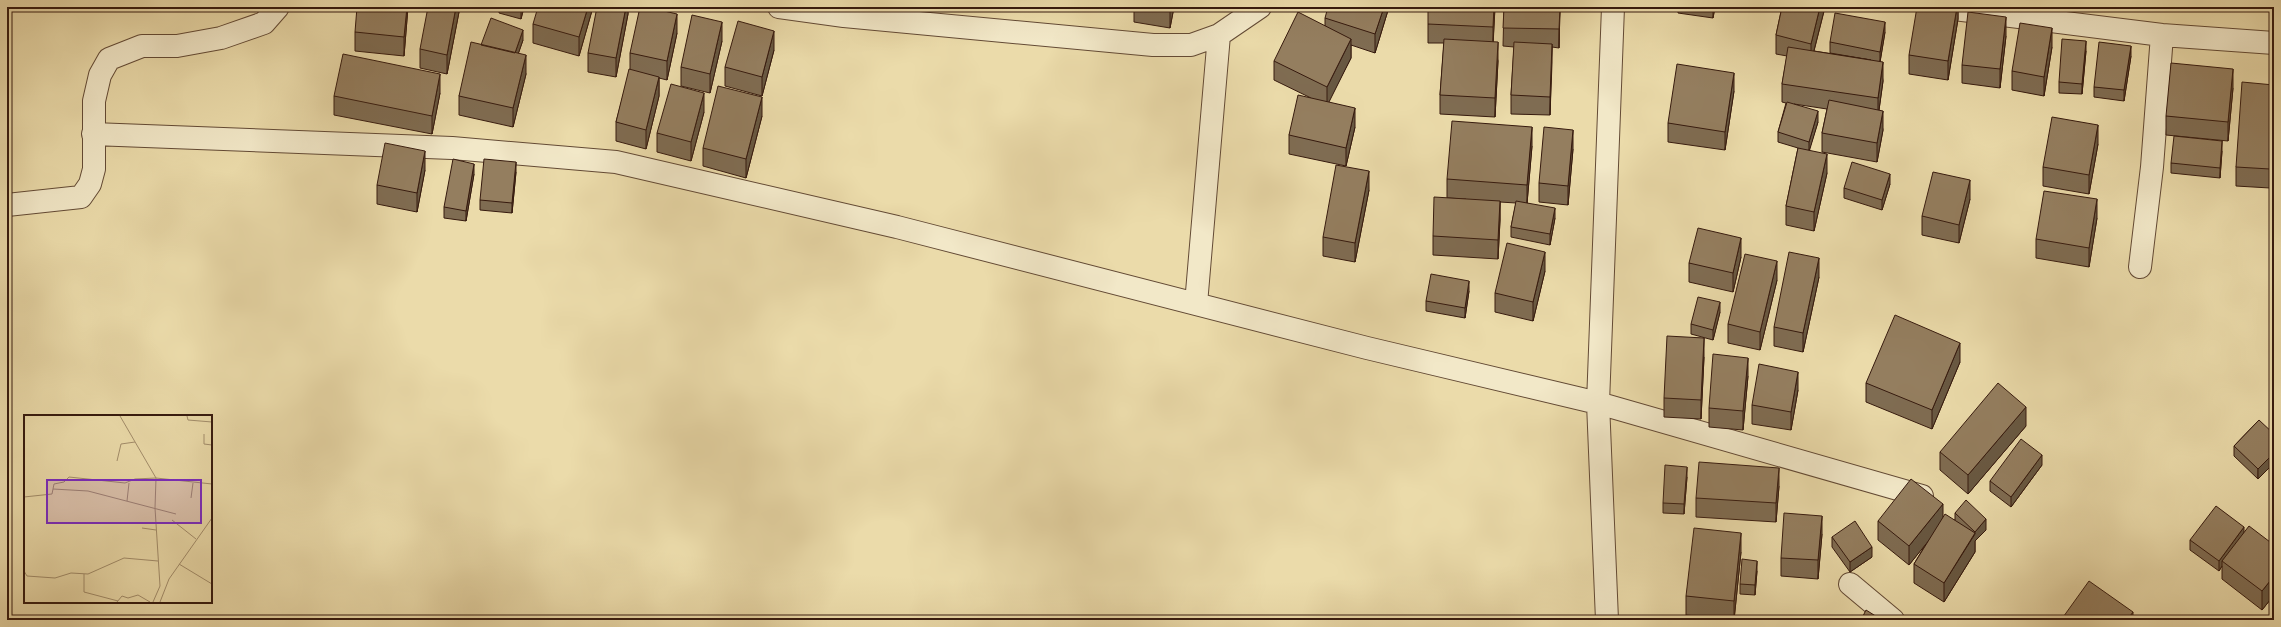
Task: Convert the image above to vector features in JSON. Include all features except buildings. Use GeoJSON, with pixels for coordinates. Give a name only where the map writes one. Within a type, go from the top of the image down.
{"type":"FeatureCollection","features":[{"type":"Feature","properties":{"kind":"street"},"geometry":{"type":"LineString","coordinates":[[7,205],[81,197],[90,184],[94,169],[93,134],[96,94],[100,75],[108,59],[142,46],[177,46],[221,38],[264,23],[278,7]]}},
{"type":"Feature","properties":{"kind":"street"},"geometry":{"type":"LineString","coordinates":[[779,7],[844,16],[1153,45],[1191,45],[1219,35],[1260,7]]}},
{"type":"Feature","properties":{"kind":"street"},"geometry":{"type":"LineString","coordinates":[[1607,620],[1598,403],[1613,7]]}},
{"type":"Feature","properties":{"kind":"street"},"geometry":{"type":"LineString","coordinates":[[1938,7],[2162,35],[2274,42]]}},
{"type":"Feature","properties":{"kind":"street"},"geometry":{"type":"LineString","coordinates":[[1196,304],[1219,35]]}},
{"type":"Feature","properties":{"kind":"street"},"geometry":{"type":"LineString","coordinates":[[2140,267],[2152,167],[2162,35]]}},
{"type":"Feature","properties":{"kind":"street"},"geometry":{"type":"LineString","coordinates":[[93,134],[452,148],[616,162],[896,227],[1196,304],[1598,403],[1922,496]]}},
{"type":"Feature","properties":{"kind":"street"},"geometry":{"type":"LineString","coordinates":[[1850,584],[1892,620]]}}]}
